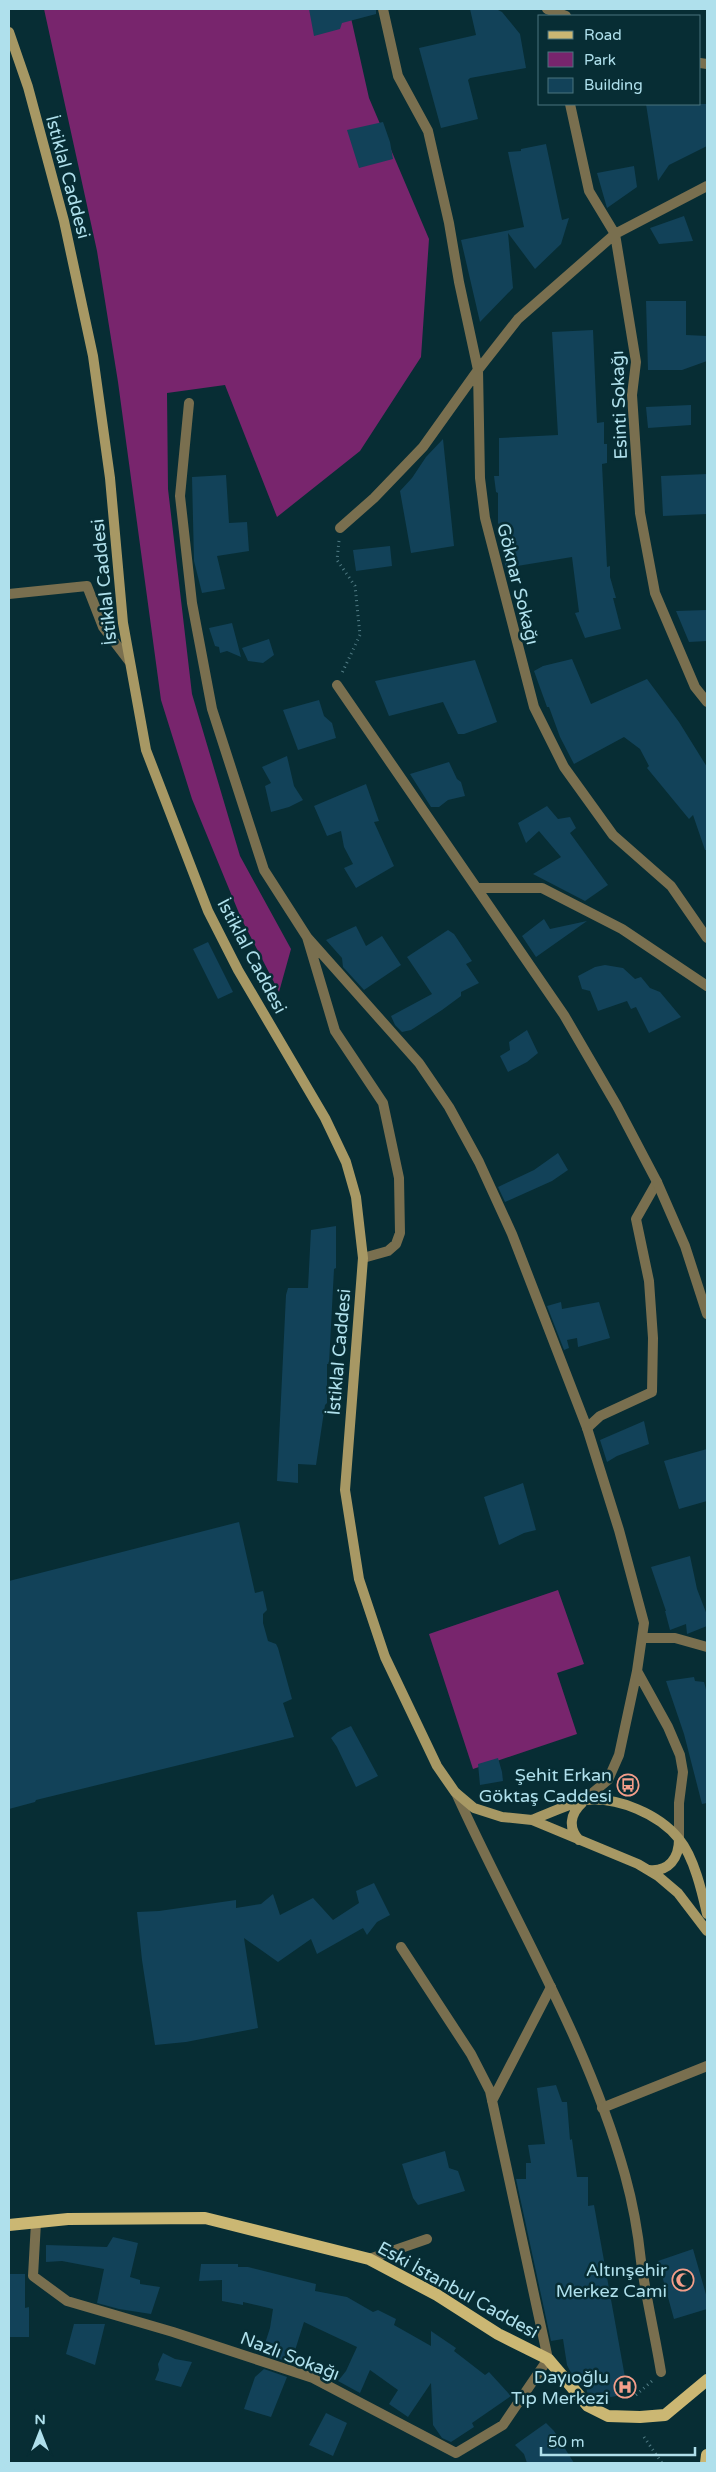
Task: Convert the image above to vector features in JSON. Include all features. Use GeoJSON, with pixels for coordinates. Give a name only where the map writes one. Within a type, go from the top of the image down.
{"type":"FeatureCollection","features":[{"type":"Feature","properties":{"kind":"main road","name":"İstiklal Caddesi"},"geometry":{"type":"LineString","coordinates":[[9,32],[28,87],[62,212],[93,356],[110,478],[122,623],[146,750],[208,911],[238,970],[325,1118],[346,1162],[356,1197],[363,1258],[345,1490],[352,1548],[359,1579],[384,1657],[437,1766],[455,1792],[474,1808],[502,1817],[532,1820],[580,1841],[612,1851],[648,1870],[678,1892],[707,1931]]}},
{"type":"Feature","properties":{"kind":"main road","name":"İstiklal Caddesi"},"geometry":{"type":"LineString","coordinates":[[532,1820],[584,1800],[622,1803],[652,1816],[680,1839],[698,1878],[707,1914]]}},
{"type":"Feature","properties":{"kind":"main road"},"geometry":{"type":"LineString","coordinates":[[580,1841],[573,1831],[572,1819],[576,1809],[584,1800]]}},
{"type":"Feature","properties":{"kind":"main road"},"geometry":{"type":"LineString","coordinates":[[648,1870],[658,1870],[669,1865],[677,1854],[680,1839]]}},
{"type":"Feature","properties":{"kind":"main road","name":"Eski İstanbul Caddesi"},"geometry":{"type":"LineString","coordinates":[[9,2225],[68,2219],[205,2218],[368,2259],[437,2295],[498,2334],[548,2359],[588,2406],[608,2416],[640,2417],[664,2415],[707,2380]]}},
{"type":"Feature","properties":{"kind":"main road"},"geometry":{"type":"LineString","coordinates":[[706,2463],[707,2455]]}},
{"type":"Feature","properties":{"kind":"street","name":"Göknar Sokağı"},"geometry":{"type":"LineString","coordinates":[[383,9],[398,76],[428,131],[449,223],[459,282],[478,370],[480,478],[485,518],[534,707],[564,767],[613,835],[671,886],[707,938]]}},
{"type":"Feature","properties":{"kind":"street"},"geometry":{"type":"LineString","coordinates":[[547,9],[563,15]]}},
{"type":"Feature","properties":{"kind":"street","name":"Esinti Sokağı"},"geometry":{"type":"LineString","coordinates":[[570,105],[589,191],[615,234],[636,362],[632,395],[640,513],[654,584],[695,687],[707,702]]}},
{"type":"Feature","properties":{"kind":"street"},"geometry":{"type":"LineString","coordinates":[[340,528],[374,498],[423,447],[478,370],[518,319],[615,234],[707,186]]}},
{"type":"Feature","properties":{"kind":"street"},"geometry":{"type":"LineString","coordinates":[[189,403],[180,496],[192,603],[212,709],[264,870],[308,937],[419,1063],[449,1107],[512,1234],[587,1428],[639,1600],[644,1623],[638,1671],[619,1755],[608,1780],[584,1800]]}},
{"type":"Feature","properties":{"kind":"street"},"geometry":{"type":"LineString","coordinates":[[9,594],[88,586],[103,627],[129,661]]}},
{"type":"Feature","properties":{"kind":"street"},"geometry":{"type":"LineString","coordinates":[[337,684],[564,1015],[617,1106],[656,1182],[685,1246],[707,1314]]}},
{"type":"Feature","properties":{"kind":"street"},"geometry":{"type":"LineString","coordinates":[[477,888],[542,888],[622,929],[707,986]]}},
{"type":"Feature","properties":{"kind":"street"},"geometry":{"type":"LineString","coordinates":[[308,937],[334,1031],[383,1102],[399,1178],[400,1233],[396,1244],[388,1251],[363,1258]]}},
{"type":"Feature","properties":{"kind":"street"},"geometry":{"type":"LineString","coordinates":[[587,1428],[600,1416],[652,1392],[653,1338],[649,1281],[636,1219],[656,1182]]}},
{"type":"Feature","properties":{"kind":"street"},"geometry":{"type":"LineString","coordinates":[[642,1638],[675,1638],[707,1647]]}},
{"type":"Feature","properties":{"kind":"street"},"geometry":{"type":"LineString","coordinates":[[638,1671],[680,1755],[683,1772],[680,1803],[680,1839]]}},
{"type":"Feature","properties":{"kind":"street"},"geometry":{"type":"LineString","coordinates":[[455,1792],[488,1863],[566,2018],[602,2108],[625,2175],[639,2235],[641,2261],[662,2372]]}},
{"type":"Feature","properties":{"kind":"street"},"geometry":{"type":"LineString","coordinates":[[401,1947],[471,2054],[490,2091],[528,2274],[548,2359]]}},
{"type":"Feature","properties":{"kind":"street"},"geometry":{"type":"LineString","coordinates":[[492,2101],[551,1987]]}},
{"type":"Feature","properties":{"kind":"street"},"geometry":{"type":"LineString","coordinates":[[602,2108],[707,2066]]}},
{"type":"Feature","properties":{"kind":"street","name":"Nazlı Sokağı"},"geometry":{"type":"LineString","coordinates":[[36,2222],[33,2276],[67,2301],[173,2332],[313,2378],[456,2454],[503,2424],[548,2359]]}},
{"type":"Feature","properties":{"kind":"street"},"geometry":{"type":"LineString","coordinates":[[368,2259],[427,2239]]}},
{"type":"Feature","properties":{"kind":"path"},"geometry":{"type":"LineString","coordinates":[[337,684],[360,634],[355,586],[337,560],[340,528]]}},
{"type":"Feature","properties":{"kind":"path"},"geometry":{"type":"LineString","coordinates":[[644,2437],[662,2463]]}},
{"type":"Feature","properties":{"kind":"green space"},"geometry":{"type":"Polygon","coordinates":[[[44,9],[349,9],[369,98],[429,239],[421,357],[360,451],[277,517],[225,385],[167,393],[168,489],[192,694],[240,856],[291,949],[279,992],[241,918],[192,799],[161,700],[118,382],[97,251],[44,9]]]}},
{"type":"Feature","properties":{"kind":"green space"},"geometry":{"type":"Polygon","coordinates":[[[558,1590],[584,1664],[557,1673],[577,1734],[473,1769],[429,1634],[558,1590]]]}},
{"type":"Feature","properties":{"kind":"building"},"geometry":{"type":"Polygon","coordinates":[[[309,9],[376,9],[376,14],[342,23],[340,29],[314,36],[309,9]]]}},
{"type":"Feature","properties":{"kind":"building"},"geometry":{"type":"Polygon","coordinates":[[[470,9],[496,9],[502,12],[520,34],[526,68],[470,78],[468,80],[478,119],[441,128],[419,48],[476,35],[470,9]]]}},
{"type":"Feature","properties":{"kind":"building"},"geometry":{"type":"Polygon","coordinates":[[[707,104],[707,146],[669,165],[658,181],[646,105],[707,104]]]}},
{"type":"Feature","properties":{"kind":"building"},"geometry":{"type":"Polygon","coordinates":[[[383,122],[390,142],[393,159],[359,168],[347,130],[383,122]]]}},
{"type":"Feature","properties":{"kind":"building"},"geometry":{"type":"Polygon","coordinates":[[[546,144],[562,220],[569,218],[561,244],[535,269],[508,233],[513,288],[480,322],[461,240],[524,227],[508,152],[521,151],[521,149],[546,144]]]}},
{"type":"Feature","properties":{"kind":"building"},"geometry":{"type":"Polygon","coordinates":[[[634,166],[637,187],[607,208],[597,173],[634,166]]]}},
{"type":"Feature","properties":{"kind":"building"},"geometry":{"type":"Polygon","coordinates":[[[684,216],[693,241],[659,244],[650,228],[684,216]]]}},
{"type":"Feature","properties":{"kind":"building"},"geometry":{"type":"Polygon","coordinates":[[[646,301],[686,301],[686,335],[707,336],[707,361],[682,370],[648,370],[646,301]]]}},
{"type":"Feature","properties":{"kind":"building"},"geometry":{"type":"Polygon","coordinates":[[[593,330],[597,423],[604,422],[604,444],[607,444],[607,463],[602,464],[607,567],[610,566],[610,577],[616,598],[613,598],[621,629],[585,638],[575,613],[579,612],[572,557],[505,568],[504,533],[498,523],[498,493],[496,492],[494,476],[499,476],[499,438],[558,435],[552,332],[593,330]]]}},
{"type":"Feature","properties":{"kind":"building"},"geometry":{"type":"Polygon","coordinates":[[[691,405],[691,425],[648,428],[646,407],[691,405]]]}},
{"type":"Feature","properties":{"kind":"building"},"geometry":{"type":"Polygon","coordinates":[[[443,439],[454,546],[411,553],[400,491],[412,478],[426,457],[443,439]]]}},
{"type":"Feature","properties":{"kind":"building"},"geometry":{"type":"Polygon","coordinates":[[[707,474],[707,514],[663,516],[661,476],[707,474]]]}},
{"type":"Feature","properties":{"kind":"building"},"geometry":{"type":"Polygon","coordinates":[[[226,475],[229,523],[247,522],[249,551],[217,556],[225,589],[202,593],[194,561],[192,477],[226,475]]]}},
{"type":"Feature","properties":{"kind":"building"},"geometry":{"type":"Polygon","coordinates":[[[390,546],[392,566],[356,571],[353,550],[390,546]]]}},
{"type":"Feature","properties":{"kind":"building"},"geometry":{"type":"Polygon","coordinates":[[[707,610],[707,641],[689,642],[676,611],[707,610]]]}},
{"type":"Feature","properties":{"kind":"building"},"geometry":{"type":"Polygon","coordinates":[[[232,623],[241,657],[227,651],[220,653],[219,647],[215,646],[209,628],[232,623]]]}},
{"type":"Feature","properties":{"kind":"building"},"geometry":{"type":"Polygon","coordinates":[[[269,639],[274,655],[263,663],[248,661],[242,648],[269,639]]]}},
{"type":"Feature","properties":{"kind":"building"},"geometry":{"type":"Polygon","coordinates":[[[572,659],[591,704],[647,679],[679,722],[707,767],[707,850],[705,850],[693,815],[689,819],[647,768],[649,766],[640,749],[624,737],[574,764],[560,737],[549,707],[547,707],[534,671],[543,666],[572,659]]]}},
{"type":"Feature","properties":{"kind":"building"},"geometry":{"type":"Polygon","coordinates":[[[475,660],[497,722],[464,734],[458,734],[443,702],[389,716],[375,681],[475,660]]]}},
{"type":"Feature","properties":{"kind":"building"},"geometry":{"type":"Polygon","coordinates":[[[319,700],[324,716],[332,723],[336,738],[298,750],[283,710],[319,700]]]}},
{"type":"Feature","properties":{"kind":"building"},"geometry":{"type":"Polygon","coordinates":[[[287,756],[294,786],[303,800],[289,807],[271,812],[265,786],[271,783],[262,767],[287,756]]]}},
{"type":"Feature","properties":{"kind":"building"},"geometry":{"type":"Polygon","coordinates":[[[449,762],[457,779],[461,782],[465,796],[448,800],[439,807],[431,807],[410,774],[449,762]]]}},
{"type":"Feature","properties":{"kind":"building"},"geometry":{"type":"Polygon","coordinates":[[[366,784],[379,821],[374,822],[394,866],[356,888],[344,868],[353,864],[344,847],[341,831],[327,836],[314,806],[366,784]]]}},
{"type":"Feature","properties":{"kind":"building"},"geometry":{"type":"Polygon","coordinates":[[[547,806],[558,819],[570,817],[576,828],[570,833],[608,885],[585,901],[533,874],[561,857],[539,831],[526,843],[518,823],[547,806]]]}},
{"type":"Feature","properties":{"kind":"building"},"geometry":{"type":"Polygon","coordinates":[[[544,919],[550,929],[587,921],[536,957],[522,936],[544,919]]]}},
{"type":"Feature","properties":{"kind":"building"},"geometry":{"type":"Polygon","coordinates":[[[356,926],[366,946],[382,936],[401,965],[364,990],[343,967],[342,958],[326,940],[356,926]]]}},
{"type":"Feature","properties":{"kind":"building"},"geometry":{"type":"Polygon","coordinates":[[[448,930],[454,934],[472,961],[466,964],[479,983],[461,992],[461,996],[411,1030],[402,1032],[395,1025],[391,1016],[432,994],[407,957],[448,930]]]}},
{"type":"Feature","properties":{"kind":"building"},"geometry":{"type":"Polygon","coordinates":[[[208,942],[233,992],[218,999],[193,949],[208,942]]]}},
{"type":"Feature","properties":{"kind":"building"},"geometry":{"type":"Polygon","coordinates":[[[605,965],[623,968],[635,979],[641,977],[650,988],[660,992],[681,1017],[649,1033],[636,1007],[631,1009],[627,1001],[598,1011],[590,991],[582,989],[578,976],[595,967],[605,965]]]}},
{"type":"Feature","properties":{"kind":"building"},"geometry":{"type":"Polygon","coordinates":[[[527,1030],[538,1053],[527,1062],[508,1072],[500,1056],[510,1050],[509,1042],[527,1030]]]}},
{"type":"Feature","properties":{"kind":"building"},"geometry":{"type":"Polygon","coordinates":[[[558,1153],[568,1170],[552,1181],[505,1202],[498,1187],[534,1170],[558,1153]]]}},
{"type":"Feature","properties":{"kind":"building"},"geometry":{"type":"Polygon","coordinates":[[[336,1226],[336,1268],[334,1269],[329,1364],[327,1364],[327,1403],[325,1405],[316,1465],[298,1464],[298,1483],[277,1481],[286,1295],[288,1288],[308,1288],[311,1230],[336,1226]]]}},
{"type":"Feature","properties":{"kind":"building"},"geometry":{"type":"Polygon","coordinates":[[[561,1302],[562,1309],[599,1302],[610,1338],[578,1347],[577,1338],[567,1340],[569,1348],[564,1350],[547,1306],[561,1302]]]}},
{"type":"Feature","properties":{"kind":"building"},"geometry":{"type":"Polygon","coordinates":[[[644,1421],[649,1444],[617,1456],[607,1462],[600,1440],[644,1421]]]}},
{"type":"Feature","properties":{"kind":"building"},"geometry":{"type":"Polygon","coordinates":[[[707,1449],[707,1501],[679,1509],[664,1461],[707,1449]]]}},
{"type":"Feature","properties":{"kind":"building"},"geometry":{"type":"Polygon","coordinates":[[[523,1483],[536,1530],[524,1533],[499,1545],[484,1497],[523,1483]]]}},
{"type":"Feature","properties":{"kind":"building"},"geometry":{"type":"Polygon","coordinates":[[[239,1522],[255,1593],[263,1591],[267,1610],[263,1614],[263,1623],[268,1641],[276,1644],[278,1648],[292,1699],[283,1703],[294,1737],[36,1800],[35,1802],[9,1809],[9,1581],[239,1522]]]}},
{"type":"Feature","properties":{"kind":"building"},"geometry":{"type":"Polygon","coordinates":[[[690,1556],[697,1589],[707,1615],[707,1626],[687,1634],[686,1624],[670,1630],[666,1611],[651,1567],[690,1556]]]}},
{"type":"Feature","properties":{"kind":"building"},"geometry":{"type":"Polygon","coordinates":[[[694,1677],[695,1681],[704,1682],[707,1693],[707,1803],[702,1804],[684,1734],[666,1681],[694,1677]]]}},
{"type":"Feature","properties":{"kind":"building"},"geometry":{"type":"Polygon","coordinates":[[[351,1726],[378,1776],[356,1787],[331,1738],[338,1732],[351,1726]]]}},
{"type":"Feature","properties":{"kind":"building"},"geometry":{"type":"Polygon","coordinates":[[[498,1758],[503,1781],[480,1785],[478,1764],[498,1758]]]}},
{"type":"Feature","properties":{"kind":"building"},"geometry":{"type":"Polygon","coordinates":[[[374,1883],[390,1915],[377,1922],[367,1935],[363,1928],[317,1954],[311,1939],[278,1962],[244,1938],[258,2028],[186,2042],[155,2045],[137,1912],[159,1911],[236,1900],[236,1908],[261,1904],[273,1894],[280,1915],[313,1898],[333,1920],[359,1903],[356,1891],[374,1883]]]}},
{"type":"Feature","properties":{"kind":"building"},"geometry":{"type":"Polygon","coordinates":[[[556,2085],[562,2102],[567,2102],[570,2140],[572,2139],[577,2177],[588,2177],[588,2206],[594,2205],[628,2394],[594,2400],[587,2392],[586,2387],[580,2384],[580,2379],[575,2379],[571,2373],[567,2365],[563,2339],[551,2341],[516,2179],[526,2179],[526,2163],[531,2163],[528,2145],[545,2144],[537,2088],[556,2085]]]}},
{"type":"Feature","properties":{"kind":"building"},"geometry":{"type":"Polygon","coordinates":[[[445,2151],[449,2168],[458,2171],[465,2191],[418,2205],[413,2198],[402,2164],[445,2151]]]}},
{"type":"Feature","properties":{"kind":"building"},"geometry":{"type":"Polygon","coordinates":[[[113,2237],[138,2243],[130,2277],[140,2280],[140,2284],[160,2287],[151,2314],[97,2303],[104,2269],[62,2261],[46,2262],[46,2245],[107,2247],[113,2237]]]}},
{"type":"Feature","properties":{"kind":"building","name":"Altınşehir Merkez Cami"},"geometry":{"type":"Polygon","coordinates":[[[693,2249],[707,2298],[707,2309],[674,2319],[658,2261],[693,2249]]]}},
{"type":"Feature","properties":{"kind":"building"},"geometry":{"type":"Polygon","coordinates":[[[201,2264],[238,2264],[238,2267],[248,2267],[316,2284],[315,2291],[347,2297],[373,2312],[378,2310],[396,2319],[394,2325],[431,2346],[431,2331],[456,2348],[454,2351],[485,2375],[489,2372],[511,2396],[472,2423],[474,2427],[451,2442],[442,2438],[433,2425],[431,2383],[408,2417],[389,2404],[398,2390],[370,2370],[360,2393],[338,2381],[346,2371],[357,2347],[304,2322],[291,2363],[262,2353],[270,2328],[273,2309],[243,2302],[243,2305],[222,2301],[222,2280],[199,2281],[201,2264]]]}},
{"type":"Feature","properties":{"kind":"building"},"geometry":{"type":"Polygon","coordinates":[[[9,2274],[25,2274],[25,2308],[29,2307],[29,2337],[9,2337],[9,2274]]]}},
{"type":"Feature","properties":{"kind":"building"},"geometry":{"type":"Polygon","coordinates":[[[74,2324],[105,2324],[95,2365],[66,2354],[74,2324]]]}},
{"type":"Feature","properties":{"kind":"building"},"geometry":{"type":"Polygon","coordinates":[[[163,2353],[175,2359],[192,2362],[181,2387],[155,2380],[159,2370],[158,2364],[163,2353]]]}},
{"type":"Feature","properties":{"kind":"building"},"geometry":{"type":"Polygon","coordinates":[[[264,2369],[287,2377],[271,2417],[244,2409],[255,2377],[264,2369]]]}},
{"type":"Feature","properties":{"kind":"building"},"geometry":{"type":"Polygon","coordinates":[[[326,2413],[347,2423],[333,2456],[309,2445],[326,2413]]]}},
{"type":"Feature","properties":{"kind":"building"},"geometry":{"type":"Polygon","coordinates":[[[546,2423],[554,2431],[574,2463],[527,2463],[524,2454],[515,2445],[546,2423]]]}},
{"type":"Feature","properties":{"kind":"place","name":"Şehit Erkan Göktaş Caddesi"},"geometry":{"type":"Point","coordinates":[628,1785]}},
{"type":"Feature","properties":{"kind":"place","name":"Altınşehir Merkez Cami"},"geometry":{"type":"Point","coordinates":[683,2280]}},
{"type":"Feature","properties":{"kind":"place","name":"Dayıoğlu Tıp Merkezi"},"geometry":{"type":"Point","coordinates":[625,2387]}}]}
